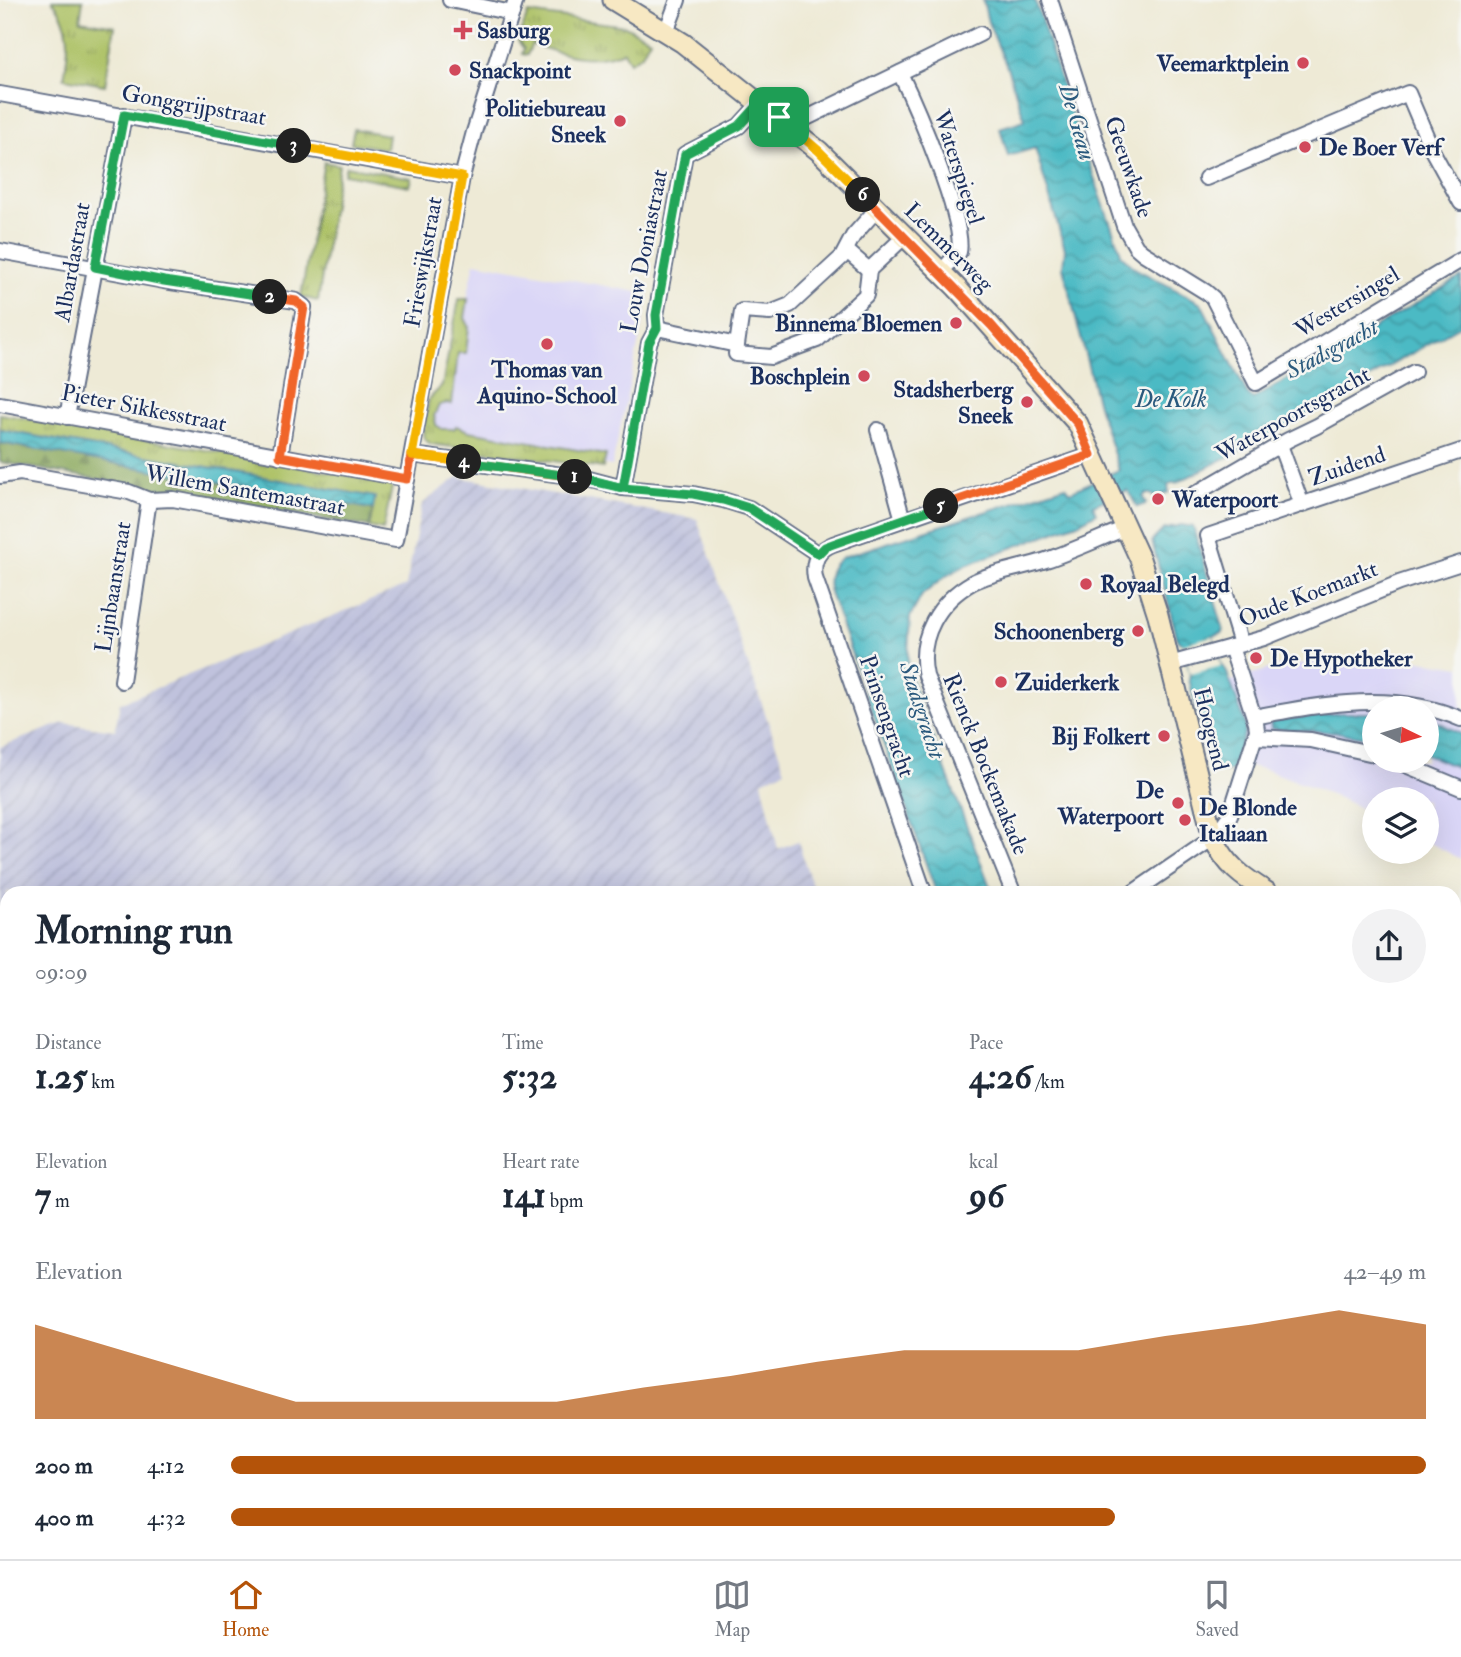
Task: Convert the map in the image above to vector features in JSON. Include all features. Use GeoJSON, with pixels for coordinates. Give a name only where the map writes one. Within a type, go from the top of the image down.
{"type":"FeatureCollection","features":[{"type":"Feature","properties":{"kind":"main road","name":"Lemmerweg"},"geometry":{"type":"LineString","coordinates":[[613,0],[694,51],[790,126],[819,151],[941,272],[1078,424],[1126,528]]}},
{"type":"Feature","properties":{"kind":"main road","name":"Hoogend"},"geometry":{"type":"LineString","coordinates":[[1126,528],[1178,661],[1213,838]]}},
{"type":"Feature","properties":{"kind":"main road"},"geometry":{"type":"LineString","coordinates":[[1213,838],[1224,860],[1244,879],[1256,886]]}},
{"type":"Feature","properties":{"kind":"street"},"geometry":{"type":"LineString","coordinates":[[450,0],[514,6]]}},
{"type":"Feature","properties":{"kind":"street"},"geometry":{"type":"LineString","coordinates":[[666,32],[678,0]]}},
{"type":"Feature","properties":{"kind":"street","name":"Geeuwkade"},"geometry":{"type":"LineString","coordinates":[[1050,0],[1130,239],[1143,253],[1213,298],[1256,383]]}},
{"type":"Feature","properties":{"kind":"street","name":"Frieswijkstraat"},"geometry":{"type":"LineString","coordinates":[[412,455],[462,177],[514,6]]}},
{"type":"Feature","properties":{"kind":"street"},"geometry":{"type":"LineString","coordinates":[[790,126],[980,34]]}},
{"type":"Feature","properties":{"kind":"street","name":"Waterspiegel"},"geometry":{"type":"LineString","coordinates":[[900,73],[911,95],[948,194],[960,239],[959,252],[941,272]]}},
{"type":"Feature","properties":{"kind":"street","name":"Gonggrijpstraat"},"geometry":{"type":"LineString","coordinates":[[0,93],[462,177]]}},
{"type":"Feature","properties":{"kind":"street"},"geometry":{"type":"LineString","coordinates":[[1206,177],[1408,93],[1433,152],[1461,203]]}},
{"type":"Feature","properties":{"kind":"street","name":"Louw Doniastraat"},"geometry":{"type":"LineString","coordinates":[[623,488],[649,343],[657,328],[656,315],[685,154],[739,126],[760,103]]}},
{"type":"Feature","properties":{"kind":"street","name":"Albardastraat"},"geometry":{"type":"LineString","coordinates":[[67,417],[124,115]]}},
{"type":"Feature","properties":{"kind":"street"},"geometry":{"type":"LineString","coordinates":[[877,209],[853,236],[847,251],[790,305],[770,313],[742,311],[736,354],[771,357],[817,340],[866,295],[869,270],[905,236]]}},
{"type":"Feature","properties":{"kind":"street"},"geometry":{"type":"LineString","coordinates":[[0,251],[164,281],[296,301],[304,307],[280,456]]}},
{"type":"Feature","properties":{"kind":"street"},"geometry":{"type":"LineString","coordinates":[[847,251],[869,270]]}},
{"type":"Feature","properties":{"kind":"street","name":"Westersingel"},"geometry":{"type":"LineString","coordinates":[[1256,383],[1461,260]]}},
{"type":"Feature","properties":{"kind":"street"},"geometry":{"type":"LineString","coordinates":[[657,328],[737,345]]}},
{"type":"Feature","properties":{"kind":"street","name":"Waterpoortsgracht"},"geometry":{"type":"LineString","coordinates":[[1193,495],[1280,444],[1414,372]]}},
{"type":"Feature","properties":{"kind":"street","name":"Pieter Sikkesstraat"},"geometry":{"type":"LineString","coordinates":[[0,404],[407,479]]}},
{"type":"Feature","properties":{"kind":"street"},"geometry":{"type":"LineString","coordinates":[[878,430],[903,520]]}},
{"type":"Feature","properties":{"kind":"street"},"geometry":{"type":"LineString","coordinates":[[1280,444],[1302,505]]}},
{"type":"Feature","properties":{"kind":"street","name":"Zuidend"},"geometry":{"type":"LineString","coordinates":[[1208,536],[1461,452]]}},
{"type":"Feature","properties":{"kind":"street"},"geometry":{"type":"LineString","coordinates":[[412,455],[585,478],[623,488],[693,494],[723,500],[749,508],[818,554],[825,547],[1091,455]]}},
{"type":"Feature","properties":{"kind":"street","name":"Willem Santemastraat"},"geometry":{"type":"LineString","coordinates":[[0,476],[19,474],[129,492],[149,500],[173,499],[396,540],[412,455]]}},
{"type":"Feature","properties":{"kind":"street","name":"Lijnbaanstraat"},"geometry":{"type":"LineString","coordinates":[[121,681],[149,500]]}},
{"type":"Feature","properties":{"kind":"street","name":"Rienck Bockemakade"},"geometry":{"type":"LineString","coordinates":[[1011,886],[926,676],[923,660],[926,639],[933,621],[944,605],[975,581],[1047,560],[1126,528]]}},
{"type":"Feature","properties":{"kind":"street","name":"Hoogend"},"geometry":{"type":"LineString","coordinates":[[1208,536],[1230,647],[1256,723],[1255,737],[1230,815],[1213,838]]}},
{"type":"Feature","properties":{"kind":"street","name":"Prinsengracht"},"geometry":{"type":"LineString","coordinates":[[818,554],[814,578],[922,886]]}},
{"type":"Feature","properties":{"kind":"street","name":"Oude Koemarkt"},"geometry":{"type":"LineString","coordinates":[[1178,661],[1264,638],[1399,583],[1461,563]]}},
{"type":"Feature","properties":{"kind":"street"},"geometry":{"type":"LineString","coordinates":[[1254,717],[1315,705],[1377,702],[1417,704],[1461,719]]}},
{"type":"Feature","properties":{"kind":"street"},"geometry":{"type":"LineString","coordinates":[[1255,737],[1311,740],[1362,751]]}},
{"type":"Feature","properties":{"kind":"street"},"geometry":{"type":"LineString","coordinates":[[1427,774],[1461,788]]}},
{"type":"Feature","properties":{"kind":"street"},"geometry":{"type":"LineString","coordinates":[[1143,886],[1213,838]]}},
{"type":"Feature","properties":{"kind":"shaded area","name":"Thomas van Aquino-School"},"geometry":{"type":"Polygon","coordinates":[[[475,262],[649,294],[612,466],[429,435],[432,404],[446,395],[475,262]]]}},
{"type":"Feature","properties":{"kind":"shaded area"},"geometry":{"type":"Polygon","coordinates":[[[458,477],[697,519],[785,770],[762,781],[778,849],[798,841],[812,886],[0,886],[0,747],[63,723],[115,730],[120,703],[406,586],[422,504],[458,477]]]}},
{"type":"Feature","properties":{"kind":"shaded area"},"geometry":{"type":"Polygon","coordinates":[[[1396,657],[1461,667],[1461,859],[1439,848],[1439,787],[1362,787],[1362,809],[1267,770],[1228,761],[1224,683],[1282,665],[1396,657]]]}},
{"type":"Feature","properties":{"kind":"green space"},"geometry":{"type":"Polygon","coordinates":[[[52,0],[83,0],[80,20],[115,26],[105,85],[64,78],[68,38],[59,9],[52,0]]]}},
{"type":"Feature","properties":{"kind":"green space"},"geometry":{"type":"Polygon","coordinates":[[[528,13],[625,26],[650,39],[642,54],[630,62],[624,51],[589,57],[566,54],[532,44],[527,55],[522,54],[524,49],[518,41],[528,13]]]}},
{"type":"Feature","properties":{"kind":"green space"},"geometry":{"type":"Polygon","coordinates":[[[354,129],[388,135],[386,149],[351,143],[354,129]]]}},
{"type":"Feature","properties":{"kind":"green space"},"geometry":{"type":"Polygon","coordinates":[[[324,162],[339,165],[318,301],[301,297],[324,162]]]}},
{"type":"Feature","properties":{"kind":"green space"},"geometry":{"type":"Polygon","coordinates":[[[346,166],[412,178],[410,186],[344,174],[346,166]]]}},
{"type":"Feature","properties":{"kind":"green space"},"geometry":{"type":"Polygon","coordinates":[[[459,299],[468,299],[465,318],[469,326],[466,353],[458,353],[452,404],[439,405],[434,416],[436,425],[442,429],[454,429],[456,426],[469,431],[606,455],[603,468],[431,444],[424,439],[429,399],[442,386],[459,299]]]}},
{"type":"Feature","properties":{"kind":"green space"},"geometry":{"type":"Polygon","coordinates":[[[0,414],[393,483],[383,530],[369,527],[375,497],[0,430],[0,414]]]}},
{"type":"Feature","properties":{"kind":"green space"},"geometry":{"type":"Polygon","coordinates":[[[0,443],[373,509],[369,527],[0,462],[0,443]]]}},
{"type":"Feature","properties":{"kind":"water"},"geometry":{"type":"Polygon","coordinates":[[[983,0],[1035,0],[1070,110],[1122,256],[1136,269],[1201,303],[1248,395],[1253,399],[1461,277],[1461,325],[1265,438],[1176,483],[1171,483],[1168,486],[1169,492],[1154,497],[1146,494],[1143,497],[1146,504],[1137,507],[1128,490],[1093,505],[1096,513],[1080,522],[966,565],[946,576],[922,595],[910,617],[907,669],[990,886],[934,886],[829,590],[830,571],[843,557],[1066,486],[1070,492],[1119,470],[1098,405],[1063,267],[1065,249],[1035,148],[1008,156],[1000,128],[1025,120],[988,22],[983,0]]]}},
{"type":"Feature","properties":{"kind":"water"},"geometry":{"type":"Polygon","coordinates":[[[0,430],[375,497],[373,509],[0,443],[0,430]]]}},
{"type":"Feature","properties":{"kind":"water"},"geometry":{"type":"Polygon","coordinates":[[[1181,525],[1193,527],[1223,628],[1222,633],[1213,636],[1221,665],[1226,670],[1245,723],[1232,771],[1211,770],[1183,644],[1178,641],[1152,541],[1163,530],[1181,525]]]}},
{"type":"Feature","properties":{"kind":"water"},"geometry":{"type":"Polygon","coordinates":[[[1362,713],[1362,737],[1336,732],[1271,729],[1270,721],[1362,713]]]}},
{"type":"Feature","properties":{"kind":"water"},"geometry":{"type":"Polygon","coordinates":[[[1439,723],[1461,734],[1461,769],[1439,760],[1439,723]]]}},
{"type":"Feature","properties":{"kind":"pier"},"geometry":{"type":"Polygon","coordinates":[[[1213,636],[1221,666],[1190,674],[1183,644],[1213,636]]]}},
{"type":"Feature","properties":{"kind":"place","name":"Sasburg"},"geometry":{"type":"Point","coordinates":[463,30]}},
{"type":"Feature","properties":{"kind":"place","name":"Veemarktplein"},"geometry":{"type":"Point","coordinates":[1303,63]}},
{"type":"Feature","properties":{"kind":"place","name":"Snackpoint"},"geometry":{"type":"Point","coordinates":[455,70]}},
{"type":"Feature","properties":{"kind":"place","name":"Politiebureau Sneek"},"geometry":{"type":"Point","coordinates":[620,121]}},
{"type":"Feature","properties":{"kind":"place","name":"De Boer Verf"},"geometry":{"type":"Point","coordinates":[1305,147]}},
{"type":"Feature","properties":{"kind":"place","name":"Binnema Bloemen"},"geometry":{"type":"Point","coordinates":[956,323]}},
{"type":"Feature","properties":{"kind":"place","name":"Thomas van Aquino-School"},"geometry":{"type":"Point","coordinates":[547,344]}},
{"type":"Feature","properties":{"kind":"place","name":"Boschplein"},"geometry":{"type":"Point","coordinates":[864,376]}},
{"type":"Feature","properties":{"kind":"place","name":"Stadsherberg Sneek"},"geometry":{"type":"Point","coordinates":[1027,402]}},
{"type":"Feature","properties":{"kind":"place","name":"Waterpoort"},"geometry":{"type":"Point","coordinates":[1158,499]}},
{"type":"Feature","properties":{"kind":"place","name":"Royaal Belegd"},"geometry":{"type":"Point","coordinates":[1086,584]}},
{"type":"Feature","properties":{"kind":"place","name":"Schoonenberg"},"geometry":{"type":"Point","coordinates":[1138,631]}},
{"type":"Feature","properties":{"kind":"place","name":"De Hypotheker"},"geometry":{"type":"Point","coordinates":[1256,658]}},
{"type":"Feature","properties":{"kind":"place","name":"Zuiderkerk"},"geometry":{"type":"Point","coordinates":[1001,682]}},
{"type":"Feature","properties":{"kind":"place","name":"Bij Folkert"},"geometry":{"type":"Point","coordinates":[1164,736]}},
{"type":"Feature","properties":{"kind":"place","name":"De Waterpoort"},"geometry":{"type":"Point","coordinates":[1178,803]}},
{"type":"Feature","properties":{"kind":"place","name":"De Blonde Italiaan"},"geometry":{"type":"Point","coordinates":[1185,820]}},
{"type":"Feature","properties":{"kind":"route"},"geometry":{"type":"LineString","coordinates":[[779,117],[760,103],[739,126],[685,154],[656,315],[657,328],[649,343],[623,488],[585,478],[412,455],[407,479],[280,456],[304,307],[296,301],[164,281],[95,267],[124,115],[342,154],[462,177],[412,455],[499,467],[585,478],[623,488],[693,494],[723,500],[749,508],[818,554],[833,544],[1091,455],[1078,424],[956,287],[819,151],[779,117]]}},
{"type":"Feature","properties":{"kind":"water label","name":"De Geau"},"geometry":{"type":"Point","coordinates":[1077,122]}},
{"type":"Feature","properties":{"kind":"water label","name":"Stadsgracht"},"geometry":{"type":"Point","coordinates":[1332,349]}},
{"type":"Feature","properties":{"kind":"water label","name":"De Kolk"},"geometry":{"type":"Point","coordinates":[1171,399]}},
{"type":"Feature","properties":{"kind":"water label","name":"Stadsgracht"},"geometry":{"type":"Point","coordinates":[922,710]}}]}
